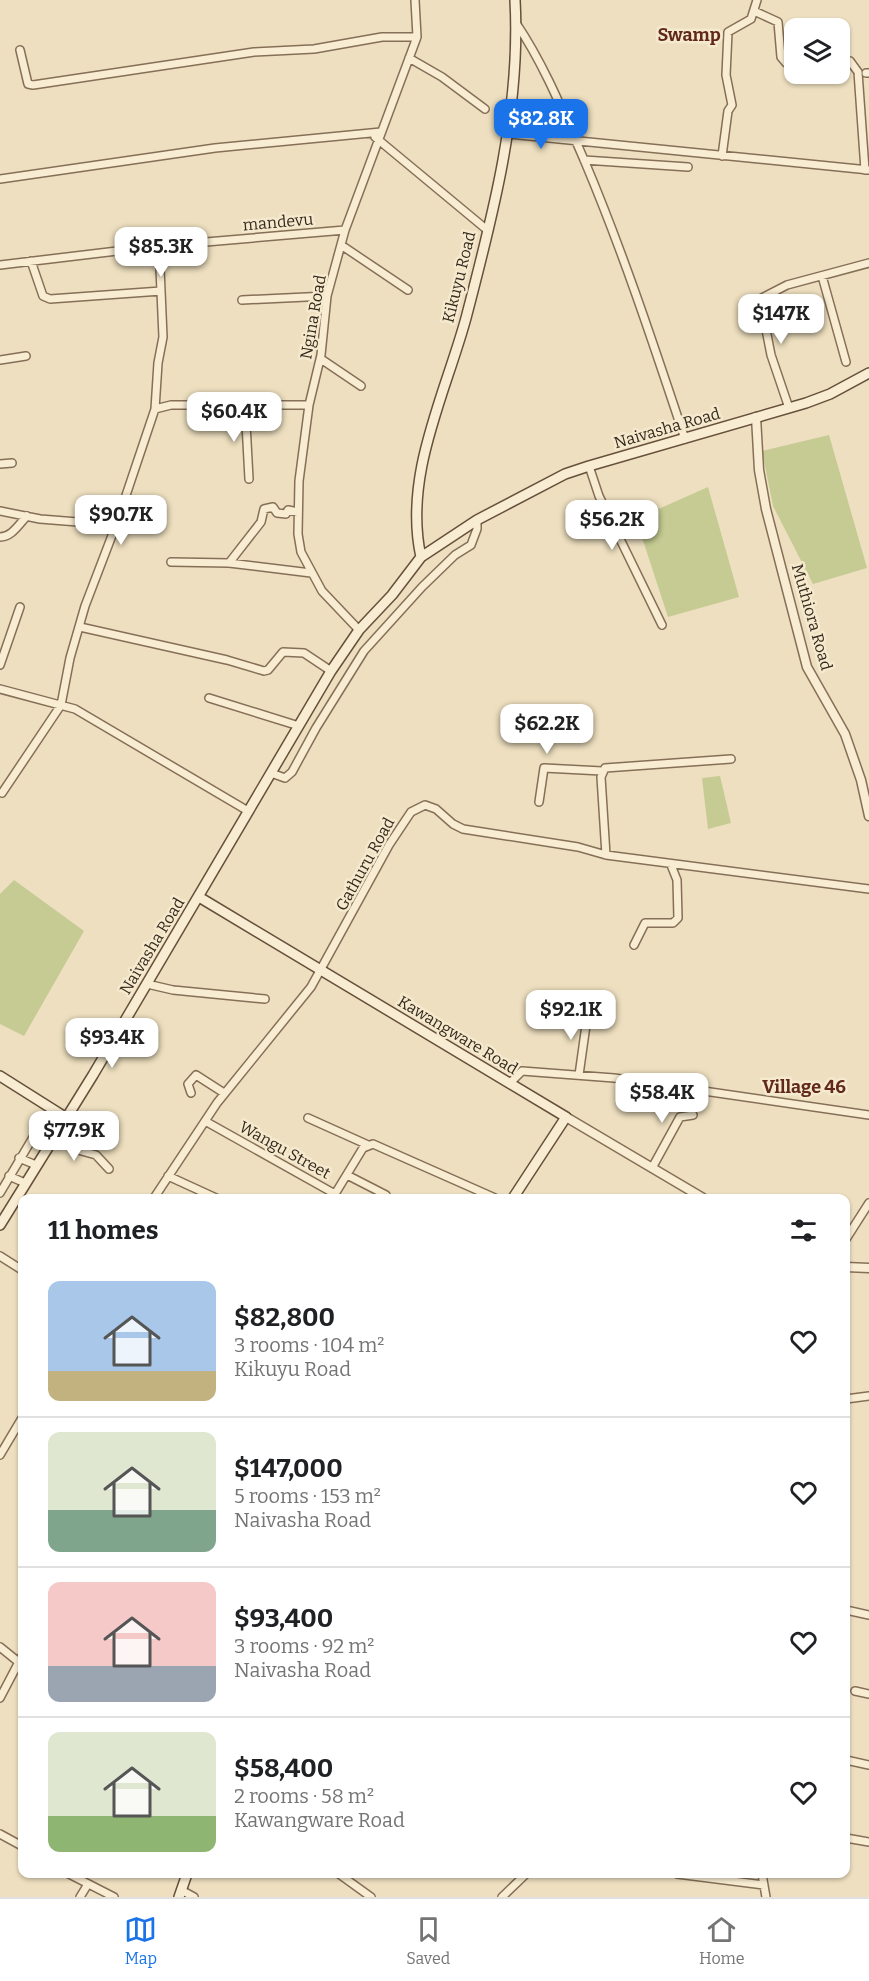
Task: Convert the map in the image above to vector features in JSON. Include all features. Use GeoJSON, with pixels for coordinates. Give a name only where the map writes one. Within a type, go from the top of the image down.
{"type":"FeatureCollection","features":[{"type":"Feature","properties":{"kind":"main road","name":"Kikuyu Road"},"geometry":{"type":"LineString","coordinates":[[421,557],[416,528],[418,489],[424,452],[466,318],[509,134],[514,87],[515,0]]}},
{"type":"Feature","properties":{"kind":"main road","name":"Naivasha Road"},"geometry":{"type":"LineString","coordinates":[[18,1194],[199,897],[331,671],[359,630],[392,595],[421,557],[477,520],[565,474],[789,408],[831,394],[869,373]]}},
{"type":"Feature","properties":{"kind":"main road","name":"Kawangware Road"},"geometry":{"type":"LineString","coordinates":[[199,897],[566,1117]]}},
{"type":"Feature","properties":{"kind":"main road"},"geometry":{"type":"LineString","coordinates":[[0,1076],[65,1117]]}},
{"type":"Feature","properties":{"kind":"main road"},"geometry":{"type":"LineString","coordinates":[[516,1194],[566,1117]]}},
{"type":"Feature","properties":{"kind":"main road","name":"Naivasha Road"},"geometry":{"type":"LineString","coordinates":[[0,1225],[18,1195]]}},
{"type":"Feature","properties":{"kind":"main road"},"geometry":{"type":"LineString","coordinates":[[180,1893],[186,1878]]}},
{"type":"Feature","properties":{"kind":"street","name":"Ngina Road"},"geometry":{"type":"LineString","coordinates":[[359,630],[322,591],[311,573],[301,552],[298,512],[309,405],[321,359],[327,296],[345,230],[417,36],[415,0]]}},
{"type":"Feature","properties":{"kind":"street"},"geometry":{"type":"LineString","coordinates":[[722,156],[728,111],[732,105],[726,75],[728,32],[751,19],[757,0]]}},
{"type":"Feature","properties":{"kind":"street"},"geometry":{"type":"LineString","coordinates":[[754,11],[778,22],[781,57],[784,61]]}},
{"type":"Feature","properties":{"kind":"street"},"geometry":{"type":"LineString","coordinates":[[515,22],[535,53],[577,142],[619,246],[685,440]]}},
{"type":"Feature","properties":{"kind":"street"},"geometry":{"type":"LineString","coordinates":[[20,50],[25,79],[28,84],[33,85],[254,52],[314,49],[382,37],[417,36]]}},
{"type":"Feature","properties":{"kind":"street"},"geometry":{"type":"LineString","coordinates":[[409,58],[449,82],[485,109]]}},
{"type":"Feature","properties":{"kind":"street"},"geometry":{"type":"LineString","coordinates":[[509,134],[867,170],[858,72],[850,61]]}},
{"type":"Feature","properties":{"kind":"street"},"geometry":{"type":"LineString","coordinates":[[0,179],[215,148],[381,132]]}},
{"type":"Feature","properties":{"kind":"street"},"geometry":{"type":"LineString","coordinates":[[372,133],[486,229]]}},
{"type":"Feature","properties":{"kind":"street"},"geometry":{"type":"LineString","coordinates":[[584,160],[688,167]]}},
{"type":"Feature","properties":{"kind":"street","name":"mandevu"},"geometry":{"type":"LineString","coordinates":[[0,265],[159,246],[345,230]]}},
{"type":"Feature","properties":{"kind":"street"},"geometry":{"type":"LineString","coordinates":[[341,245],[408,290]]}},
{"type":"Feature","properties":{"kind":"street"},"geometry":{"type":"LineString","coordinates":[[2,793],[61,705],[70,658],[85,606],[116,525],[155,410],[158,363],[163,337],[159,246]]}},
{"type":"Feature","properties":{"kind":"street"},"geometry":{"type":"LineString","coordinates":[[31,261],[43,296],[50,299],[161,291]]}},
{"type":"Feature","properties":{"kind":"street"},"geometry":{"type":"LineString","coordinates":[[789,408],[771,355],[760,299],[787,285],[869,263]]}},
{"type":"Feature","properties":{"kind":"street"},"geometry":{"type":"LineString","coordinates":[[822,276],[846,362]]}},
{"type":"Feature","properties":{"kind":"street"},"geometry":{"type":"LineString","coordinates":[[242,300],[327,296]]}},
{"type":"Feature","properties":{"kind":"street"},"geometry":{"type":"LineString","coordinates":[[0,360],[26,356]]}},
{"type":"Feature","properties":{"kind":"street"},"geometry":{"type":"LineString","coordinates":[[321,359],[361,386]]}},
{"type":"Feature","properties":{"kind":"street"},"geometry":{"type":"LineString","coordinates":[[155,410],[171,405],[309,405]]}},
{"type":"Feature","properties":{"kind":"street"},"geometry":{"type":"LineString","coordinates":[[245,405],[249,480]]}},
{"type":"Feature","properties":{"kind":"street","name":"Muthiora Road"},"geometry":{"type":"LineString","coordinates":[[756,417],[759,470],[766,509],[807,667],[845,734],[865,779],[869,816]]}},
{"type":"Feature","properties":{"kind":"street"},"geometry":{"type":"LineString","coordinates":[[0,464],[12,464]]}},
{"type":"Feature","properties":{"kind":"street"},"geometry":{"type":"LineString","coordinates":[[589,466],[598,496],[662,625]]}},
{"type":"Feature","properties":{"kind":"street"},"geometry":{"type":"LineString","coordinates":[[229,563],[261,522],[264,509],[273,507],[277,513],[286,514],[288,510],[298,512]]}},
{"type":"Feature","properties":{"kind":"street"},"geometry":{"type":"LineString","coordinates":[[0,511],[116,525]]}},
{"type":"Feature","properties":{"kind":"street"},"geometry":{"type":"LineString","coordinates":[[0,537],[6,537],[13,532],[27,516]]}},
{"type":"Feature","properties":{"kind":"street"},"geometry":{"type":"LineString","coordinates":[[271,773],[285,778],[292,772],[316,728],[377,634],[455,555],[471,544],[477,520]]}},
{"type":"Feature","properties":{"kind":"street"},"geometry":{"type":"LineString","coordinates":[[171,562],[229,563],[311,573]]}},
{"type":"Feature","properties":{"kind":"street"},"geometry":{"type":"LineString","coordinates":[[0,666],[21,607]]}},
{"type":"Feature","properties":{"kind":"street"},"geometry":{"type":"LineString","coordinates":[[80,627],[227,660],[264,671],[268,670],[283,652],[300,652],[331,671]]}},
{"type":"Feature","properties":{"kind":"street"},"geometry":{"type":"LineString","coordinates":[[0,689],[75,710],[248,811]]}},
{"type":"Feature","properties":{"kind":"street"},"geometry":{"type":"LineString","coordinates":[[209,698],[316,728]]}},
{"type":"Feature","properties":{"kind":"street"},"geometry":{"type":"LineString","coordinates":[[539,801],[544,768],[602,771],[615,767],[732,759]]}},
{"type":"Feature","properties":{"kind":"street"},"geometry":{"type":"LineString","coordinates":[[602,771],[606,855]]}},
{"type":"Feature","properties":{"kind":"street","name":"Gathuru Road"},"geometry":{"type":"LineString","coordinates":[[157,1194],[224,1093],[300,1002],[348,923],[389,845],[411,812],[417,807],[425,805],[436,809],[453,824],[463,829],[578,847],[606,855],[869,889]]}},
{"type":"Feature","properties":{"kind":"street"},"geometry":{"type":"LineString","coordinates":[[634,945],[645,923],[673,923],[678,918],[677,880],[671,865]]}},
{"type":"Feature","properties":{"kind":"street"},"geometry":{"type":"LineString","coordinates":[[147,984],[173,990],[265,999]]}},
{"type":"Feature","properties":{"kind":"street"},"geometry":{"type":"LineString","coordinates":[[579,1075],[588,1011]]}},
{"type":"Feature","properties":{"kind":"street"},"geometry":{"type":"LineString","coordinates":[[510,1083],[522,1071],[614,1078],[869,1115]]}},
{"type":"Feature","properties":{"kind":"street"},"geometry":{"type":"LineString","coordinates":[[190,1094],[188,1084],[196,1075],[224,1093]]}},
{"type":"Feature","properties":{"kind":"street"},"geometry":{"type":"LineString","coordinates":[[652,1168],[680,1117],[693,1115]]}},
{"type":"Feature","properties":{"kind":"street","name":"Kawangware Road"},"geometry":{"type":"LineString","coordinates":[[566,1117],[696,1194]]}},
{"type":"Feature","properties":{"kind":"street"},"geometry":{"type":"LineString","coordinates":[[308,1118],[368,1145],[381,1146],[410,1162],[486,1194]]}},
{"type":"Feature","properties":{"kind":"street","name":"Wangu Street"},"geometry":{"type":"LineString","coordinates":[[204,1121],[331,1194]]}},
{"type":"Feature","properties":{"kind":"street"},"geometry":{"type":"LineString","coordinates":[[0,1193],[19,1158],[38,1129],[42,1128],[78,1150],[96,1155],[110,1169]]}},
{"type":"Feature","properties":{"kind":"street","name":"Wangu Street"},"geometry":{"type":"LineString","coordinates":[[335,1194],[368,1145]]}},
{"type":"Feature","properties":{"kind":"street"},"geometry":{"type":"LineString","coordinates":[[19,1158],[36,1165]]}},
{"type":"Feature","properties":{"kind":"street"},"geometry":{"type":"LineString","coordinates":[[9,1176],[25,1183]]}},
{"type":"Feature","properties":{"kind":"street"},"geometry":{"type":"LineString","coordinates":[[168,1176],[207,1194]]}},
{"type":"Feature","properties":{"kind":"street"},"geometry":{"type":"LineString","coordinates":[[346,1176],[384,1194]]}},
{"type":"Feature","properties":{"kind":"street"},"geometry":{"type":"LineString","coordinates":[[850,1233],[869,1203]]}},
{"type":"Feature","properties":{"kind":"street"},"geometry":{"type":"LineString","coordinates":[[0,1256],[18,1267]]}},
{"type":"Feature","properties":{"kind":"street"},"geometry":{"type":"LineString","coordinates":[[850,1267],[869,1268]]}},
{"type":"Feature","properties":{"kind":"street"},"geometry":{"type":"LineString","coordinates":[[850,1398],[869,1396]]}},
{"type":"Feature","properties":{"kind":"street"},"geometry":{"type":"LineString","coordinates":[[1,1450],[18,1424]]}},
{"type":"Feature","properties":{"kind":"street"},"geometry":{"type":"LineString","coordinates":[[850,1612],[869,1615]]}},
{"type":"Feature","properties":{"kind":"street"},"geometry":{"type":"LineString","coordinates":[[0,1647],[18,1660]]}},
{"type":"Feature","properties":{"kind":"street"},"geometry":{"type":"LineString","coordinates":[[0,1698],[18,1667]]}},
{"type":"Feature","properties":{"kind":"street"},"geometry":{"type":"LineString","coordinates":[[855,1691],[869,1694]]}},
{"type":"Feature","properties":{"kind":"street"},"geometry":{"type":"LineString","coordinates":[[850,1761],[869,1765]]}},
{"type":"Feature","properties":{"kind":"street"},"geometry":{"type":"LineString","coordinates":[[0,1833],[18,1844]]}},
{"type":"Feature","properties":{"kind":"street"},"geometry":{"type":"LineString","coordinates":[[850,1839],[869,1842]]}},
{"type":"Feature","properties":{"kind":"street"},"geometry":{"type":"LineString","coordinates":[[81,1878],[88,1884],[114,1897]]}},
{"type":"Feature","properties":{"kind":"street"},"geometry":{"type":"LineString","coordinates":[[345,1878],[371,1897]]}},
{"type":"Feature","properties":{"kind":"street"},"geometry":{"type":"LineString","coordinates":[[502,1897],[522,1878]]}},
{"type":"Feature","properties":{"kind":"street"},"geometry":{"type":"LineString","coordinates":[[709,1878],[764,1885]]}},
{"type":"Feature","properties":{"kind":"street"},"geometry":{"type":"LineString","coordinates":[[763,1878],[766,1897]]}},
{"type":"Feature","properties":{"kind":"street"},"geometry":{"type":"LineString","coordinates":[[80,1897],[88,1884]]}},
{"type":"Feature","properties":{"kind":"street"},"geometry":{"type":"LineString","coordinates":[[180,1893],[194,1897]]}},
{"type":"Feature","properties":{"kind":"green space"},"geometry":{"type":"Polygon","coordinates":[[[829,435],[867,568],[813,584],[773,506],[762,451],[829,435]]]}},
{"type":"Feature","properties":{"kind":"green space"},"geometry":{"type":"Polygon","coordinates":[[[708,487],[739,597],[668,617],[636,519],[708,487]]]}},
{"type":"Feature","properties":{"kind":"green space"},"geometry":{"type":"Polygon","coordinates":[[[720,776],[731,823],[708,829],[702,778],[720,776]]]}},
{"type":"Feature","properties":{"kind":"green space"},"geometry":{"type":"Polygon","coordinates":[[[14,880],[84,931],[24,1036],[0,1024],[0,894],[14,880]]]}},
{"type":"Feature","properties":{"kind":"district","name":"Swamp"},"geometry":{"type":"Point","coordinates":[689,35]}},
{"type":"Feature","properties":{"kind":"district","name":"Village 46"},"geometry":{"type":"Point","coordinates":[804,1087]}}]}
